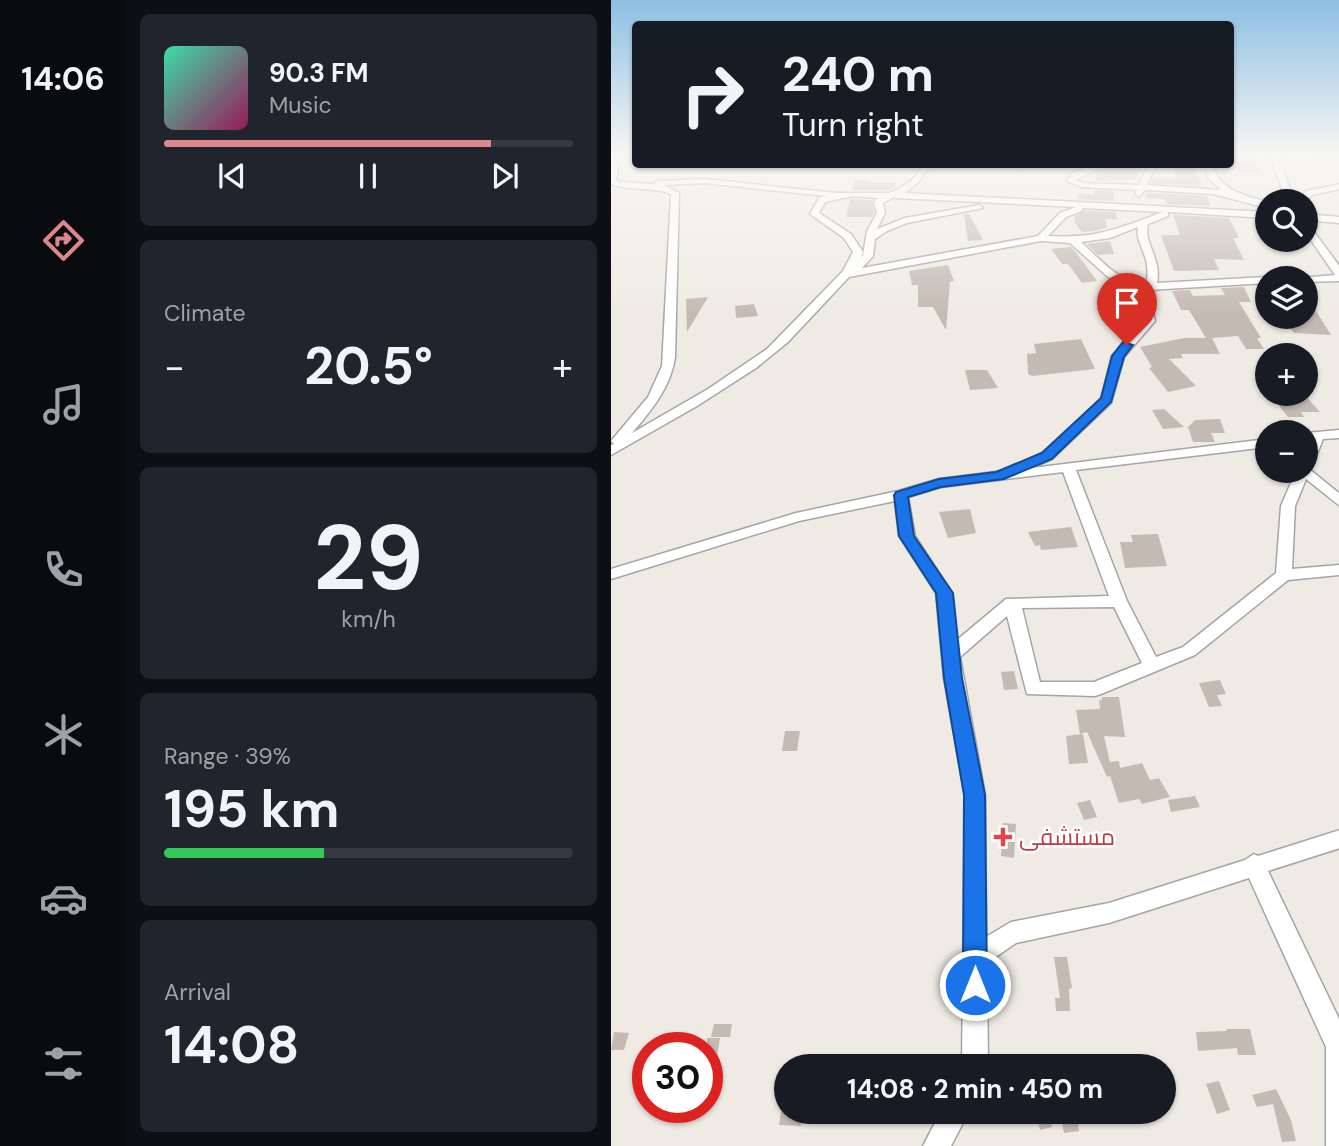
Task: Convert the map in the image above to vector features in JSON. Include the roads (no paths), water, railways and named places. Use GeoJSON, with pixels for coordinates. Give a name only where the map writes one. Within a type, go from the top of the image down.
{"type":"FeatureCollection","features":[{"type":"Feature","properties":{"kind":"street"},"geometry":{"type":"LineString","coordinates":[[611,450],[643,414],[664,379],[671,343],[677,242],[676,208]]}},
{"type":"Feature","properties":{"kind":"street"},"geometry":{"type":"LineString","coordinates":[[818,208],[815,214],[848,236],[858,252],[855,264],[848,274]]}},
{"type":"Feature","properties":{"kind":"street"},"geometry":{"type":"LineString","coordinates":[[611,450],[738,375],[773,349],[821,298],[868,256],[871,238],[881,213],[880,208]]}},
{"type":"Feature","properties":{"kind":"street"},"geometry":{"type":"LineString","coordinates":[[871,238],[884,229],[905,221],[977,208]]}},
{"type":"Feature","properties":{"kind":"street"},"geometry":{"type":"LineString","coordinates":[[1041,238],[1063,215],[1084,208]]}},
{"type":"Feature","properties":{"kind":"street"},"geometry":{"type":"LineString","coordinates":[[1122,208],[1255,214]]}},
{"type":"Feature","properties":{"kind":"street"},"geometry":{"type":"LineString","coordinates":[[1223,213],[1248,208]]}},
{"type":"Feature","properties":{"kind":"street"},"geometry":{"type":"LineString","coordinates":[[848,274],[1041,238],[1074,240],[1107,236],[1174,211]]}},
{"type":"Feature","properties":{"kind":"street"},"geometry":{"type":"LineString","coordinates":[[1318,218],[1339,220]]}},
{"type":"Feature","properties":{"kind":"street"},"geometry":{"type":"LineString","coordinates":[[999,476],[1047,456],[1107,400],[1118,356],[1150,321],[1146,286],[1156,269],[1141,233],[1144,221]]}},
{"type":"Feature","properties":{"kind":"street"},"geometry":{"type":"LineString","coordinates":[[1074,240],[1120,282],[1146,286],[1255,281]]}},
{"type":"Feature","properties":{"kind":"street"},"geometry":{"type":"LineString","coordinates":[[1318,245],[1339,277],[1318,278]]}},
{"type":"Feature","properties":{"kind":"street"},"geometry":{"type":"LineString","coordinates":[[1318,436],[1339,434]]}},
{"type":"Feature","properties":{"kind":"street"},"geometry":{"type":"LineString","coordinates":[[611,574],[797,517],[901,495],[939,483],[1255,445]]}},
{"type":"Feature","properties":{"kind":"street"},"geometry":{"type":"LineString","coordinates":[[1068,468],[1119,601],[1152,666]]}},
{"type":"Feature","properties":{"kind":"street"},"geometry":{"type":"LineString","coordinates":[[1284,575],[1288,506],[1299,483]]}},
{"type":"Feature","properties":{"kind":"street"},"geometry":{"type":"LineString","coordinates":[[1318,483],[1339,502]]}},
{"type":"Feature","properties":{"kind":"street"},"geometry":{"type":"LineString","coordinates":[[901,495],[907,536],[944,593],[951,655],[974,795],[974,1054]]}},
{"type":"Feature","properties":{"kind":"street"},"geometry":{"type":"LineString","coordinates":[[1012,603],[1033,689],[1095,689],[1189,651],[1284,575],[1339,570]]}},
{"type":"Feature","properties":{"kind":"street"},"geometry":{"type":"LineString","coordinates":[[951,655],[1012,603],[1119,601]]}},
{"type":"Feature","properties":{"kind":"street"},"geometry":{"type":"LineString","coordinates":[[975,958],[1011,933],[1110,912],[1339,839]]}},
{"type":"Feature","properties":{"kind":"street"},"geometry":{"type":"LineString","coordinates":[[1254,864],[1338,1046],[1339,1146]]}},
{"type":"Feature","properties":{"kind":"street"},"geometry":{"type":"LineString","coordinates":[[936,1146],[949,1124]]}},
{"type":"Feature","properties":{"kind":"place","name":"مستشفى"},"geometry":{"type":"Point","coordinates":[1003,837]}}]}
